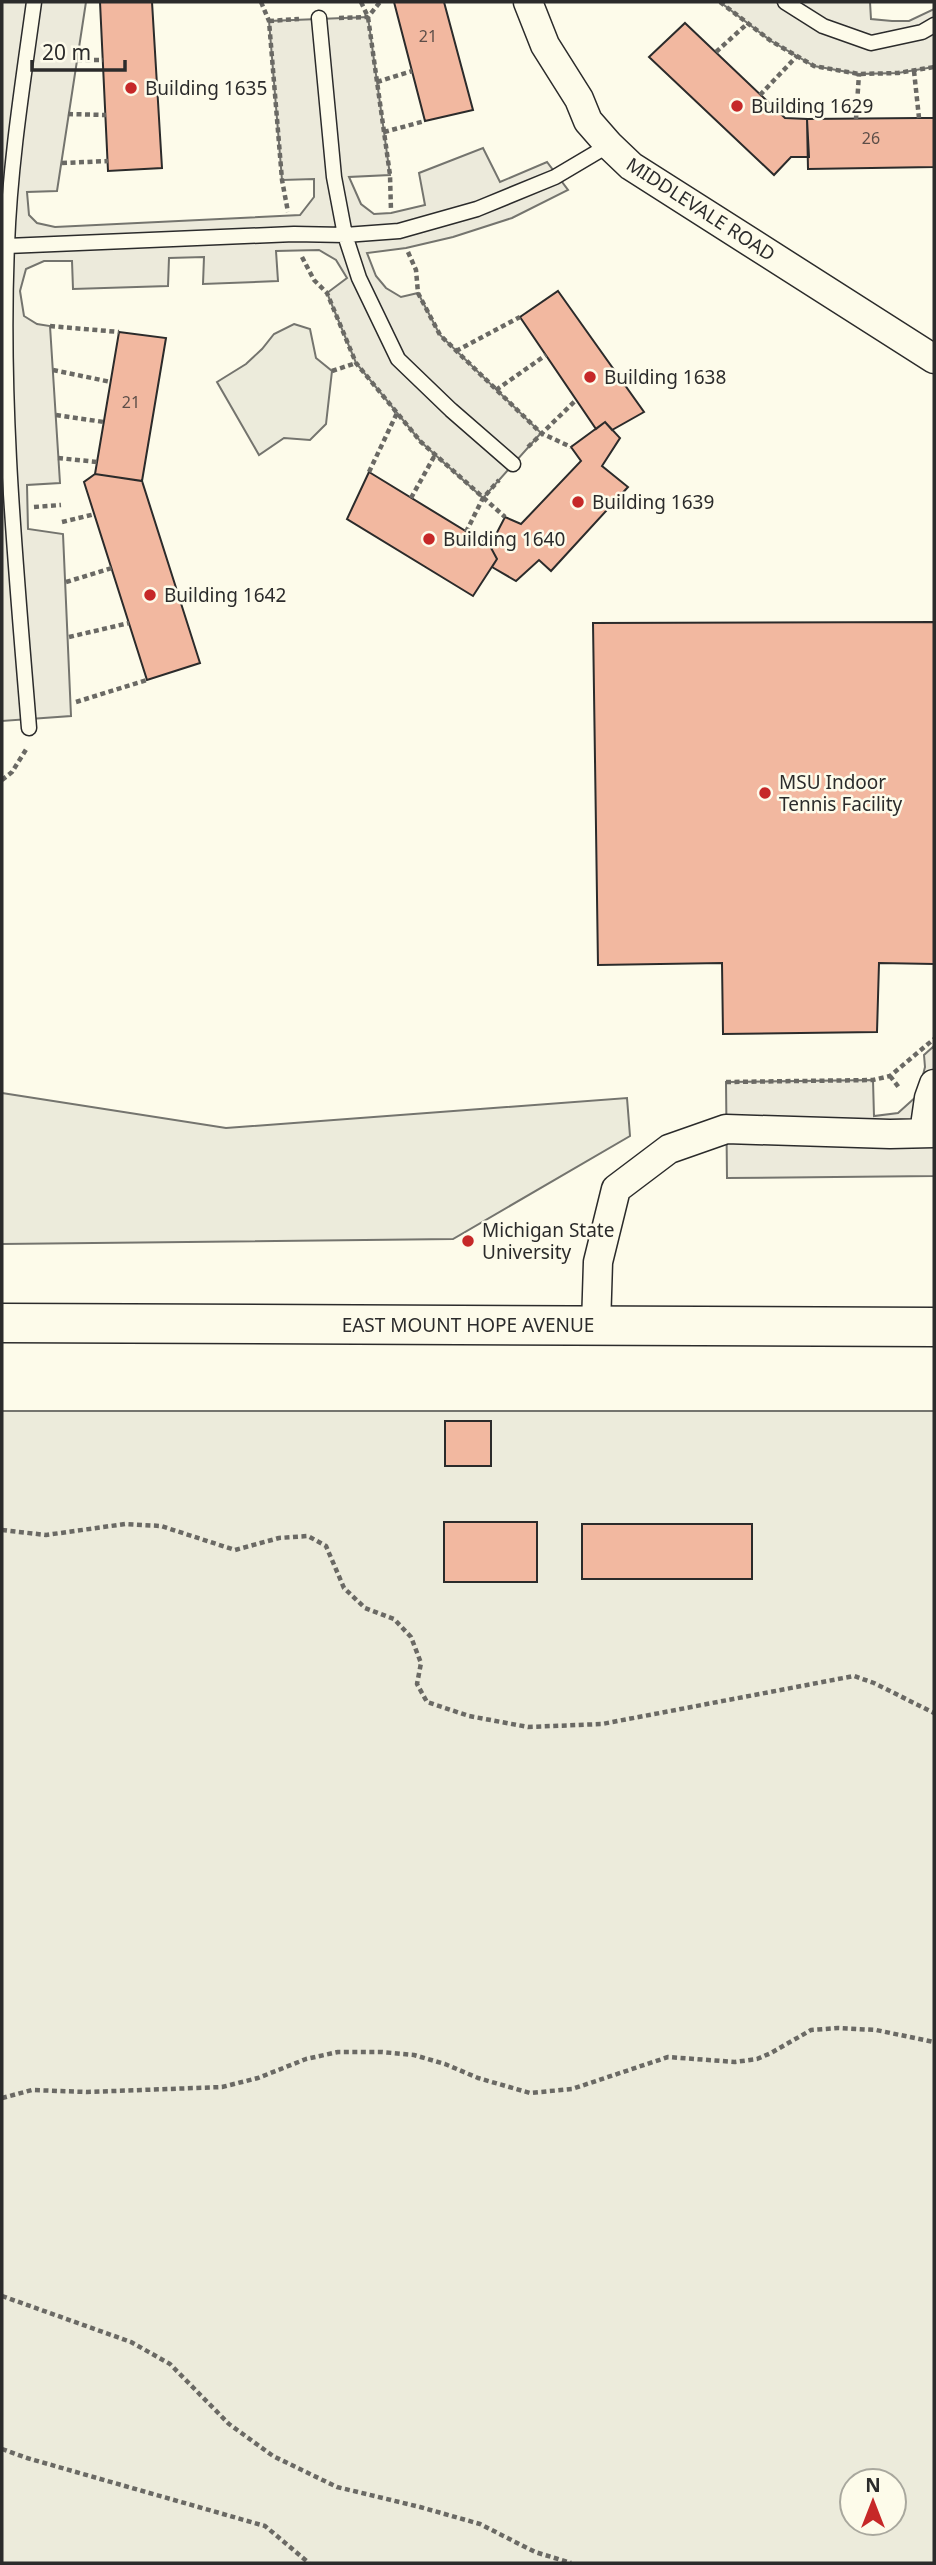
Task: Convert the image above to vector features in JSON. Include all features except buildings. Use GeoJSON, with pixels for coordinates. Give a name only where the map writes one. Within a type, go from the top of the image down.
{"type":"FeatureCollection","features":[{"type":"Feature","properties":{"kind":"street","name":"MIDDLEVALE ROAD"},"geometry":{"type":"LineString","coordinates":[[528,2],[545,45],[579,99],[588,121],[631,166],[934,359]]}},
{"type":"Feature","properties":{"kind":"street"},"geometry":{"type":"LineString","coordinates":[[596,1326],[597,1262],[616,1189],[669,1149],[726,1129],[929,1133],[929,1098],[934,1084]]}},
{"type":"Feature","properties":{"kind":"street","name":"EAST MOUNT HOPE AVENUE"},"geometry":{"type":"LineString","coordinates":[[2,1323],[934,1327]]}},
{"type":"Feature","properties":{"kind":"lane"},"geometry":{"type":"LineString","coordinates":[[29,728],[10,507],[5,353],[10,193],[34,2]]}},
{"type":"Feature","properties":{"kind":"lane"},"geometry":{"type":"LineString","coordinates":[[785,2],[823,26],[871,43],[922,32],[934,25]]}},
{"type":"Feature","properties":{"kind":"lane"},"geometry":{"type":"LineString","coordinates":[[319,18],[334,177],[345,235],[359,278],[398,359],[451,411],[513,464]]}},
{"type":"Feature","properties":{"kind":"lane"},"geometry":{"type":"LineString","coordinates":[[7,246],[398,231],[477,209],[555,177],[609,145]]}},
{"type":"Feature","properties":{"kind":"path"},"geometry":{"type":"LineString","coordinates":[[368,17],[380,2]]}},
{"type":"Feature","properties":{"kind":"path"},"geometry":{"type":"LineString","coordinates":[[720,2],[814,66],[859,74],[914,71],[934,67]]}},
{"type":"Feature","properties":{"kind":"path"},"geometry":{"type":"LineString","coordinates":[[716,52],[748,23]]}},
{"type":"Feature","properties":{"kind":"path"},"geometry":{"type":"LineString","coordinates":[[760,95],[797,56]]}},
{"type":"Feature","properties":{"kind":"path"},"geometry":{"type":"LineString","coordinates":[[77,60],[103,60]]}},
{"type":"Feature","properties":{"kind":"path"},"geometry":{"type":"LineString","coordinates":[[377,82],[412,71]]}},
{"type":"Feature","properties":{"kind":"path"},"geometry":{"type":"LineString","coordinates":[[914,71],[919,118]]}},
{"type":"Feature","properties":{"kind":"path"},"geometry":{"type":"LineString","coordinates":[[856,118],[859,74]]}},
{"type":"Feature","properties":{"kind":"path"},"geometry":{"type":"LineString","coordinates":[[68,114],[106,115]]}},
{"type":"Feature","properties":{"kind":"path"},"geometry":{"type":"LineString","coordinates":[[384,132],[425,121]]}},
{"type":"Feature","properties":{"kind":"path"},"geometry":{"type":"LineString","coordinates":[[62,163],[108,161]]}},
{"type":"Feature","properties":{"kind":"path"},"geometry":{"type":"LineString","coordinates":[[456,351],[520,317]]}},
{"type":"Feature","properties":{"kind":"path"},"geometry":{"type":"LineString","coordinates":[[50,326],[119,332]]}},
{"type":"Feature","properties":{"kind":"path"},"geometry":{"type":"LineString","coordinates":[[496,390],[546,355]]}},
{"type":"Feature","properties":{"kind":"path"},"geometry":{"type":"LineString","coordinates":[[332,371],[356,363]]}},
{"type":"Feature","properties":{"kind":"path"},"geometry":{"type":"LineString","coordinates":[[53,370],[111,382]]}},
{"type":"Feature","properties":{"kind":"path"},"geometry":{"type":"LineString","coordinates":[[369,472],[397,413]]}},
{"type":"Feature","properties":{"kind":"path"},"geometry":{"type":"LineString","coordinates":[[56,415],[104,422]]}},
{"type":"Feature","properties":{"kind":"path"},"geometry":{"type":"LineString","coordinates":[[411,498],[435,455]]}},
{"type":"Feature","properties":{"kind":"path"},"geometry":{"type":"LineString","coordinates":[[58,458],[97,462]]}},
{"type":"Feature","properties":{"kind":"path"},"geometry":{"type":"LineString","coordinates":[[62,522],[95,514]]}},
{"type":"Feature","properties":{"kind":"path"},"geometry":{"type":"LineString","coordinates":[[66,582],[112,568]]}},
{"type":"Feature","properties":{"kind":"path"},"geometry":{"type":"LineString","coordinates":[[69,638],[129,622]]}},
{"type":"Feature","properties":{"kind":"path"},"geometry":{"type":"LineString","coordinates":[[76,702],[148,680]]}},
{"type":"Feature","properties":{"kind":"path"},"geometry":{"type":"LineString","coordinates":[[2,780],[12,772],[30,743],[29,728]]}},
{"type":"Feature","properties":{"kind":"path"},"geometry":{"type":"LineString","coordinates":[[726,1082],[873,1080],[890,1076],[934,1040]]}},
{"type":"Feature","properties":{"kind":"path"},"geometry":{"type":"LineString","coordinates":[[2,1530],[46,1535],[125,1524],[161,1526],[235,1550],[279,1538],[308,1536],[326,1546],[344,1588],[365,1608],[394,1619],[411,1637],[421,1663],[417,1684],[428,1702],[469,1716],[527,1727],[603,1724],[854,1676],[934,1713]]}},
{"type":"Feature","properties":{"kind":"path"},"geometry":{"type":"LineString","coordinates":[[2,2098],[32,2090],[87,2092],[222,2087],[258,2078],[306,2059],[338,2052],[414,2055],[530,2093],[572,2089],[668,2057],[735,2062],[757,2059],[811,2030],[876,2030],[934,2042]]}},
{"type":"Feature","properties":{"kind":"path"},"geometry":{"type":"LineString","coordinates":[[2,2296],[131,2342],[170,2364],[229,2424],[273,2456],[337,2487],[480,2524],[535,2552],[571,2563]]}},
{"type":"Feature","properties":{"kind":"path"},"geometry":{"type":"LineString","coordinates":[[2,2449],[265,2526],[309,2563]]}},
{"type":"Feature","properties":{"kind":"shaded area"},"geometry":{"type":"Polygon","coordinates":[[[2,2],[86,2],[57,191],[27,192],[29,215],[37,223],[55,227],[300,215],[314,197],[314,179],[282,180],[269,21],[368,17],[390,175],[349,177],[361,204],[374,214],[425,205],[419,173],[483,148],[500,182],[547,162],[568,190],[512,218],[453,237],[406,248],[367,253],[376,276],[386,288],[401,297],[418,293],[440,335],[541,433],[483,498],[421,442],[356,363],[327,293],[347,278],[336,260],[319,250],[276,251],[278,281],[203,284],[204,257],[169,258],[168,286],[73,289],[72,261],[44,261],[26,269],[20,291],[24,316],[37,324],[50,326],[60,483],[27,485],[28,529],[63,534],[71,716],[2,721],[2,2]]]}},
{"type":"Feature","properties":{"kind":"shaded area"},"geometry":{"type":"Polygon","coordinates":[[[720,2],[870,2],[871,19],[892,21],[909,21],[934,9],[934,67],[898,73],[859,74],[814,66],[771,41],[720,2]]]}},
{"type":"Feature","properties":{"kind":"shaded area"},"geometry":{"type":"Polygon","coordinates":[[[294,324],[310,329],[316,358],[332,371],[326,424],[310,440],[284,438],[259,455],[217,382],[246,364],[274,334],[294,324]]]}},
{"type":"Feature","properties":{"kind":"shaded area"},"geometry":{"type":"Polygon","coordinates":[[[934,1046],[934,1176],[727,1178],[726,1082],[873,1080],[874,1116],[898,1113],[918,1095],[925,1067],[924,1055],[934,1046]]]}},
{"type":"Feature","properties":{"kind":"shaded area"},"geometry":{"type":"Polygon","coordinates":[[[2,1093],[226,1128],[627,1098],[630,1136],[453,1239],[2,1244],[2,1093]]]}},
{"type":"Feature","properties":{"kind":"shaded area"},"geometry":{"type":"Polygon","coordinates":[[[2,1411],[934,1411],[934,2563],[2,2563],[2,1411]]]}},
{"type":"Feature","properties":{"kind":"place","name":"Building 1635"},"geometry":{"type":"Point","coordinates":[131,88]}},
{"type":"Feature","properties":{"kind":"place","name":"Building 1629"},"geometry":{"type":"Point","coordinates":[737,106]}},
{"type":"Feature","properties":{"kind":"place","name":"Building 1638"},"geometry":{"type":"Point","coordinates":[590,377]}},
{"type":"Feature","properties":{"kind":"place","name":"Building 1639"},"geometry":{"type":"Point","coordinates":[578,502]}},
{"type":"Feature","properties":{"kind":"place","name":"Building 1640"},"geometry":{"type":"Point","coordinates":[429,539]}},
{"type":"Feature","properties":{"kind":"place","name":"Building 1642"},"geometry":{"type":"Point","coordinates":[150,595]}},
{"type":"Feature","properties":{"kind":"place","name":"MSU Indoor Tennis Facility"},"geometry":{"type":"Point","coordinates":[765,793]}},
{"type":"Feature","properties":{"kind":"place","name":"Michigan State University"},"geometry":{"type":"Point","coordinates":[468,1241]}}]}
